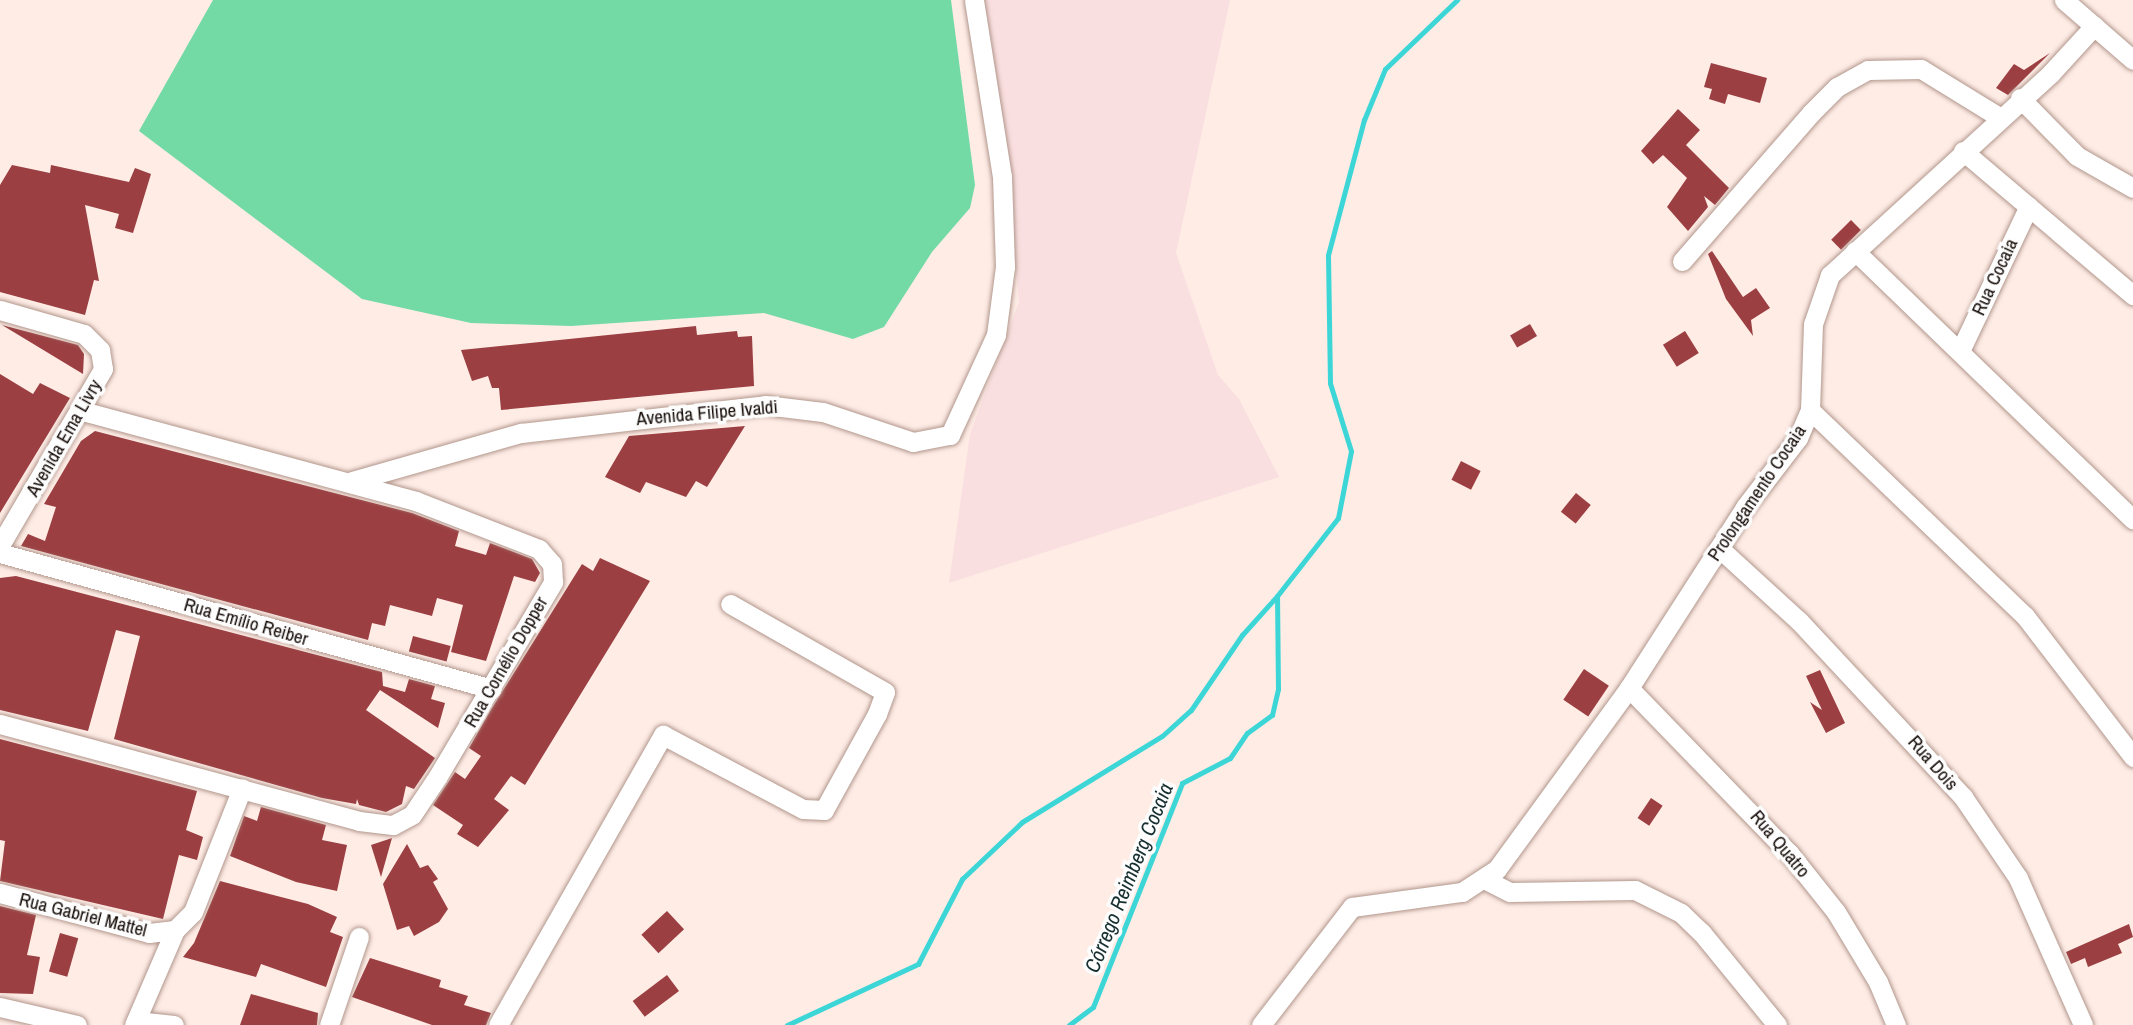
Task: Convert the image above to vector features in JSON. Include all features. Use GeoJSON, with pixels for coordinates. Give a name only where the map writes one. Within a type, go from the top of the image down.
{"type":"FeatureCollection","features":[{"type":"Feature","properties":{"kind":"street","name":"Avenida Filipe Ivaldi"},"geometry":{"type":"LineString","coordinates":[[352,481],[521,433],[765,405],[823,412],[913,442],[950,435],[996,335],[1005,267],[1002,177],[974,0]]}},
{"type":"Feature","properties":{"kind":"street"},"geometry":{"type":"LineString","coordinates":[[2064,0],[2133,60]]}},
{"type":"Feature","properties":{"kind":"street","name":"Prolongamento Cocaia"},"geometry":{"type":"LineString","coordinates":[[1486,880],[1537,816],[1629,688],[1719,548],[1789,452],[1810,410],[1816,311],[1830,275],[2021,98],[2094,26]]}},
{"type":"Feature","properties":{"kind":"street"},"geometry":{"type":"LineString","coordinates":[[1682,261],[1811,113],[1838,87],[1868,70],[1921,69],[1998,117]]}},
{"type":"Feature","properties":{"kind":"street"},"geometry":{"type":"LineString","coordinates":[[2021,98],[2077,156],[2133,188]]}},
{"type":"Feature","properties":{"kind":"street"},"geometry":{"type":"LineString","coordinates":[[1963,151],[2133,295]]}},
{"type":"Feature","properties":{"kind":"street","name":"Rua Cocaia"},"geometry":{"type":"LineString","coordinates":[[1961,349],[2029,206]]}},
{"type":"Feature","properties":{"kind":"street"},"geometry":{"type":"LineString","coordinates":[[1855,251],[1961,349],[2133,519]]}},
{"type":"Feature","properties":{"kind":"street","name":"Avenida Ema Livry"},"geometry":{"type":"LineString","coordinates":[[0,310],[94,341],[103,369],[82,411],[0,545]]}},
{"type":"Feature","properties":{"kind":"street"},"geometry":{"type":"LineString","coordinates":[[1810,410],[2025,616],[2133,757]]}},
{"type":"Feature","properties":{"kind":"street","name":"Rua Cornélio Dopper"},"geometry":{"type":"LineString","coordinates":[[0,724],[359,821],[403,822],[492,689],[553,582],[547,555],[502,533],[352,481],[82,411]]}},
{"type":"Feature","properties":{"kind":"street","name":"Rua Dois"},"geometry":{"type":"LineString","coordinates":[[1719,548],[1808,630],[1963,797],[2013,868],[2082,1025]]}},
{"type":"Feature","properties":{"kind":"street","name":"Rua Emílio Reiber"},"geometry":{"type":"LineString","coordinates":[[0,553],[492,689]]}},
{"type":"Feature","properties":{"kind":"street"},"geometry":{"type":"LineString","coordinates":[[498,1025],[663,735],[803,809],[824,810],[877,714],[885,692],[730,604]]}},
{"type":"Feature","properties":{"kind":"street","name":"Rua Quatro"},"geometry":{"type":"LineString","coordinates":[[1629,688],[1790,853],[1836,912],[1878,982],[1896,1025]]}},
{"type":"Feature","properties":{"kind":"street","name":"Rua Gabriel Mattel"},"geometry":{"type":"LineString","coordinates":[[0,893],[149,933],[175,930],[193,912],[242,788]]}},
{"type":"Feature","properties":{"kind":"street"},"geometry":{"type":"LineString","coordinates":[[1261,1025],[1352,907],[1462,892],[1486,880],[1510,892],[1635,890],[1695,926],[1777,1025]]}},
{"type":"Feature","properties":{"kind":"street"},"geometry":{"type":"LineString","coordinates":[[174,1025],[135,1023],[175,930]]}},
{"type":"Feature","properties":{"kind":"street"},"geometry":{"type":"LineString","coordinates":[[329,1025],[359,937]]}},
{"type":"Feature","properties":{"kind":"street"},"geometry":{"type":"LineString","coordinates":[[0,1007],[77,1025]]}},
{"type":"Feature","properties":{"kind":"shaded area"},"geometry":{"type":"Polygon","coordinates":[[[980,0],[1230,0],[1176,253],[1218,375],[1239,399],[1279,477],[949,583],[970,434],[1019,302],[1003,135],[980,0]]]}},
{"type":"Feature","properties":{"kind":"green space"},"geometry":{"type":"Polygon","coordinates":[[[213,0],[951,0],[975,185],[970,208],[932,252],[884,327],[853,339],[764,313],[571,326],[471,323],[362,299],[139,131],[213,0]]]}},
{"type":"Feature","properties":{"kind":"building"},"geometry":{"type":"Polygon","coordinates":[[[2050,53],[2008,95],[1996,88],[2014,64],[2024,70],[2050,53]]]}},
{"type":"Feature","properties":{"kind":"building"},"geometry":{"type":"Polygon","coordinates":[[[1711,63],[1767,78],[1760,103],[1728,94],[1725,104],[1709,99],[1712,89],[1704,87],[1711,63]]]}},
{"type":"Feature","properties":{"kind":"building"},"geometry":{"type":"Polygon","coordinates":[[[1678,109],[1700,130],[1686,145],[1729,188],[1715,205],[1704,196],[1708,207],[1688,231],[1667,207],[1687,178],[1663,155],[1653,164],[1641,151],[1678,109]]]}},
{"type":"Feature","properties":{"kind":"building"},"geometry":{"type":"Polygon","coordinates":[[[12,165],[50,173],[51,165],[129,182],[135,168],[151,174],[133,233],[115,228],[119,214],[85,205],[99,281],[94,280],[85,315],[0,292],[0,185],[12,165]]]}},
{"type":"Feature","properties":{"kind":"building"},"geometry":{"type":"Polygon","coordinates":[[[1851,220],[1861,230],[1841,250],[1831,240],[1851,220]]]}},
{"type":"Feature","properties":{"kind":"building"},"geometry":{"type":"Polygon","coordinates":[[[1712,251],[1743,297],[1756,288],[1770,308],[1751,320],[1753,336],[1726,299],[1708,254],[1712,251]]]}},
{"type":"Feature","properties":{"kind":"building"},"geometry":{"type":"Polygon","coordinates":[[[1530,324],[1537,336],[1517,348],[1510,336],[1530,324]]]}},
{"type":"Feature","properties":{"kind":"building"},"geometry":{"type":"Polygon","coordinates":[[[2,325],[78,345],[84,354],[83,374],[2,325]]]}},
{"type":"Feature","properties":{"kind":"building"},"geometry":{"type":"Polygon","coordinates":[[[696,326],[697,335],[737,331],[738,337],[752,336],[754,386],[501,410],[499,388],[492,388],[488,376],[472,381],[461,350],[696,326]]]}},
{"type":"Feature","properties":{"kind":"building"},"geometry":{"type":"Polygon","coordinates":[[[1685,331],[1699,353],[1677,367],[1663,345],[1685,331]]]}},
{"type":"Feature","properties":{"kind":"building"},"geometry":{"type":"Polygon","coordinates":[[[0,374],[33,394],[40,383],[70,398],[0,513],[0,374]]]}},
{"type":"Feature","properties":{"kind":"building"},"geometry":{"type":"Polygon","coordinates":[[[745,426],[707,487],[696,481],[686,497],[646,482],[640,493],[605,477],[629,436],[745,426]]]}},
{"type":"Feature","properties":{"kind":"building"},"geometry":{"type":"Polygon","coordinates":[[[95,431],[412,513],[459,531],[455,546],[486,555],[490,543],[532,559],[540,573],[535,582],[514,576],[486,661],[451,652],[463,605],[437,598],[432,616],[390,605],[385,626],[372,623],[368,640],[21,546],[28,534],[45,541],[56,507],[44,504],[81,441],[95,431]]]}},
{"type":"Feature","properties":{"kind":"building"},"geometry":{"type":"Polygon","coordinates":[[[1461,461],[1481,471],[1471,490],[1451,480],[1461,461]]]}},
{"type":"Feature","properties":{"kind":"building"},"geometry":{"type":"Polygon","coordinates":[[[1576,493],[1591,505],[1576,524],[1561,512],[1576,493]]]}},
{"type":"Feature","properties":{"kind":"building"},"geometry":{"type":"Polygon","coordinates":[[[600,558],[650,581],[525,785],[511,776],[494,799],[509,810],[478,847],[457,834],[463,825],[433,805],[455,772],[465,779],[481,756],[469,748],[492,708],[582,564],[593,571],[600,558]]]}},
{"type":"Feature","properties":{"kind":"building"},"geometry":{"type":"Polygon","coordinates":[[[16,576],[382,672],[383,686],[405,692],[409,679],[435,686],[431,699],[445,703],[438,728],[380,690],[366,710],[435,758],[414,789],[406,786],[402,804],[386,812],[359,805],[357,799],[356,804],[322,798],[114,739],[140,636],[116,630],[88,731],[0,710],[0,578],[16,576]]]}},
{"type":"Feature","properties":{"kind":"building"},"geometry":{"type":"Polygon","coordinates":[[[413,636],[451,646],[447,662],[409,651],[413,636]]]}},
{"type":"Feature","properties":{"kind":"building"},"geometry":{"type":"Polygon","coordinates":[[[1584,669],[1609,686],[1588,716],[1563,700],[1584,669]]]}},
{"type":"Feature","properties":{"kind":"building"},"geometry":{"type":"Polygon","coordinates":[[[1820,670],[1845,723],[1826,733],[1810,702],[1822,710],[1806,676],[1820,670]]]}},
{"type":"Feature","properties":{"kind":"building"},"geometry":{"type":"Polygon","coordinates":[[[0,739],[197,791],[186,830],[203,837],[197,860],[179,855],[163,919],[0,881],[5,841],[0,840],[0,739]]]}},
{"type":"Feature","properties":{"kind":"building"},"geometry":{"type":"Polygon","coordinates":[[[1651,798],[1663,806],[1649,826],[1638,818],[1651,798]]]}},
{"type":"Feature","properties":{"kind":"building"},"geometry":{"type":"Polygon","coordinates":[[[261,807],[326,825],[322,840],[347,845],[337,891],[296,882],[230,856],[244,816],[257,821],[261,807]]]}},
{"type":"Feature","properties":{"kind":"building"},"geometry":{"type":"Polygon","coordinates":[[[392,838],[381,877],[371,845],[392,838]]]}},
{"type":"Feature","properties":{"kind":"building"},"geometry":{"type":"Polygon","coordinates":[[[407,844],[420,868],[428,865],[438,879],[433,882],[448,909],[439,922],[414,936],[409,926],[397,930],[383,884],[407,844]]]}},
{"type":"Feature","properties":{"kind":"building"},"geometry":{"type":"Polygon","coordinates":[[[220,881],[308,904],[337,917],[330,932],[343,937],[326,987],[261,964],[256,977],[183,957],[194,943],[220,881]]]}},
{"type":"Feature","properties":{"kind":"building"},"geometry":{"type":"Polygon","coordinates":[[[0,906],[36,915],[27,955],[40,957],[33,994],[0,993],[0,906]]]}},
{"type":"Feature","properties":{"kind":"building"},"geometry":{"type":"Polygon","coordinates":[[[667,911],[684,929],[658,953],[641,935],[667,911]]]}},
{"type":"Feature","properties":{"kind":"building"},"geometry":{"type":"Polygon","coordinates":[[[2129,924],[2133,937],[2118,944],[2122,953],[2088,967],[2085,958],[2071,964],[2066,952],[2129,924]]]}},
{"type":"Feature","properties":{"kind":"building"},"geometry":{"type":"Polygon","coordinates":[[[60,933],[78,938],[67,977],[49,971],[60,933]]]}},
{"type":"Feature","properties":{"kind":"building"},"geometry":{"type":"Polygon","coordinates":[[[370,958],[441,980],[439,987],[468,996],[464,1005],[491,1013],[486,1025],[432,1025],[352,997],[370,958]]]}},
{"type":"Feature","properties":{"kind":"building"},"geometry":{"type":"Polygon","coordinates":[[[667,975],[679,991],[645,1017],[633,1001],[667,975]]]}},
{"type":"Feature","properties":{"kind":"building"},"geometry":{"type":"Polygon","coordinates":[[[251,994],[318,1013],[317,1025],[240,1025],[251,994]]]}},
{"type":"Feature","properties":{"kind":"waterway","name":"Córrego Reimberg Cocaia"},"geometry":{"type":"LineString","coordinates":[[1069,1025],[1093,1007],[1182,783],[1230,758],[1247,733],[1272,715],[1278,689],[1277,596],[1338,518],[1351,451],[1330,383],[1328,255],[1364,120],[1385,69],[1457,0]]}},
{"type":"Feature","properties":{"kind":"waterway"},"geometry":{"type":"LineString","coordinates":[[787,1025],[918,964],[962,879],[1022,822],[1162,736],[1191,710],[1242,635],[1277,596]]}}]}
